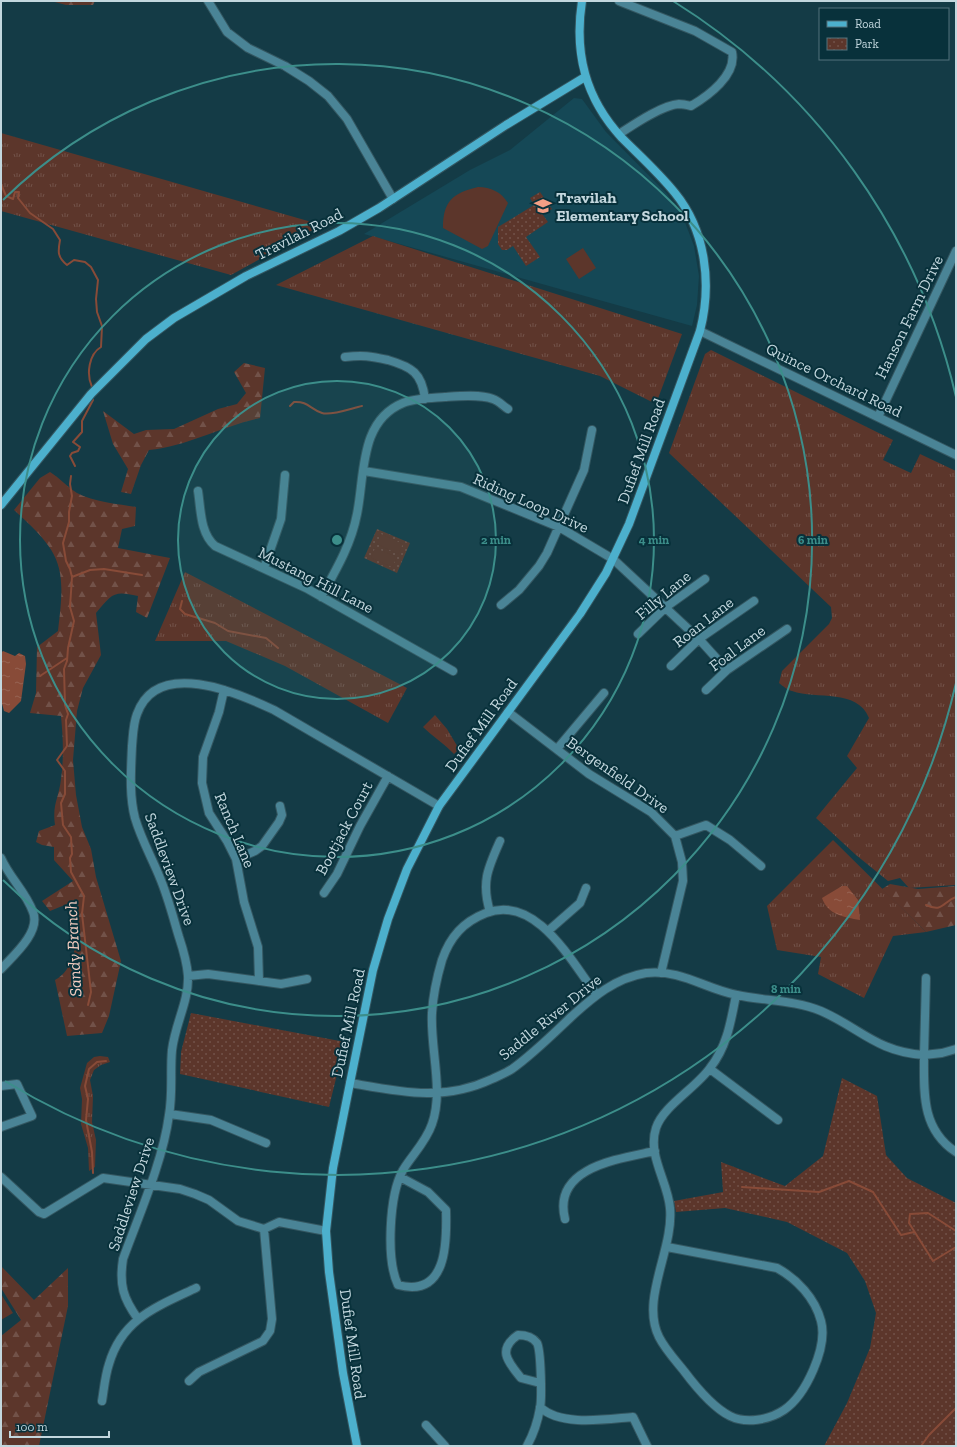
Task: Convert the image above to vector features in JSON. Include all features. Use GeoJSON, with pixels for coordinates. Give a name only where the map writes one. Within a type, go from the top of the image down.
{"type":"FeatureCollection","features":[{"type":"Feature","properties":{"kind":"main road"},"geometry":{"type":"LineString","coordinates":[[582,1],[578,39],[585,77]]}},
{"type":"Feature","properties":{"kind":"main road","name":"Travilah Road"},"geometry":{"type":"LineString","coordinates":[[1,505],[82,405],[146,339],[174,318],[246,276],[340,231],[393,199],[506,125],[585,77]]}},
{"type":"Feature","properties":{"kind":"main road","name":"Dufief Mill Road"},"geometry":{"type":"LineString","coordinates":[[357,1446],[342,1373],[329,1272],[326,1231],[333,1168],[373,970],[388,919],[407,869],[439,806],[580,614],[613,559],[654,459],[700,331],[707,292],[705,263],[693,224],[675,193],[619,134],[593,96],[585,77]]}},
{"type":"Feature","properties":{"kind":"street"},"geometry":{"type":"LineString","coordinates":[[208,1],[227,32],[248,48],[285,66],[309,81],[328,96],[347,119],[393,199]]}},
{"type":"Feature","properties":{"kind":"street"},"geometry":{"type":"LineString","coordinates":[[619,1],[695,32],[732,52],[734,58],[732,66],[705,98],[691,106],[679,104],[672,106],[650,116],[619,134]]}},
{"type":"Feature","properties":{"kind":"street","name":"Hanson Farm Drive"},"geometry":{"type":"LineString","coordinates":[[878,417],[956,251]]}},
{"type":"Feature","properties":{"kind":"street","name":"Quince Orchard Road"},"geometry":{"type":"LineString","coordinates":[[700,331],[956,455]]}},
{"type":"Feature","properties":{"kind":"street"},"geometry":{"type":"LineString","coordinates":[[345,357],[365,355],[403,364],[411,369],[424,385],[425,399]]}},
{"type":"Feature","properties":{"kind":"street"},"geometry":{"type":"LineString","coordinates":[[321,597],[350,542],[357,514],[368,442],[377,423],[391,409],[404,402],[457,396],[487,398],[499,402],[508,410]]}},
{"type":"Feature","properties":{"kind":"street"},"geometry":{"type":"LineString","coordinates":[[501,605],[519,590],[538,566],[558,528],[584,470],[592,430]]}},
{"type":"Feature","properties":{"kind":"street","name":"Riding Loop Drive"},"geometry":{"type":"LineString","coordinates":[[364,471],[461,487],[558,528],[613,559],[700,639],[727,670]]}},
{"type":"Feature","properties":{"kind":"street"},"geometry":{"type":"LineString","coordinates":[[264,568],[281,519],[284,475]]}},
{"type":"Feature","properties":{"kind":"street","name":"Mustang Hill Lane"},"geometry":{"type":"LineString","coordinates":[[198,491],[203,528],[210,541],[221,550],[306,588],[383,630],[453,671]]}},
{"type":"Feature","properties":{"kind":"street","name":"Filly Lane"},"geometry":{"type":"LineString","coordinates":[[638,634],[666,607],[705,579]]}},
{"type":"Feature","properties":{"kind":"street","name":"Roan Lane"},"geometry":{"type":"LineString","coordinates":[[671,666],[700,639],[754,601]]}},
{"type":"Feature","properties":{"kind":"street","name":"Foal Lane"},"geometry":{"type":"LineString","coordinates":[[706,690],[727,670],[787,629]]}},
{"type":"Feature","properties":{"kind":"street","name":"Saddleview Drive"},"geometry":{"type":"LineString","coordinates":[[138,1319],[125,1298],[121,1275],[123,1260],[150,1184],[164,1140],[170,1114],[172,1049],[187,995],[188,976],[185,957],[168,900],[139,831],[134,815],[130,780],[133,732],[136,714],[146,698],[164,685],[187,682],[224,690],[274,710],[439,806]]}},
{"type":"Feature","properties":{"kind":"street","name":"Ranch Lane"},"geometry":{"type":"LineString","coordinates":[[224,690],[219,712],[204,757],[202,783],[209,813],[227,841],[236,859],[244,902],[258,947],[259,981]]}},
{"type":"Feature","properties":{"kind":"street"},"geometry":{"type":"LineString","coordinates":[[557,750],[604,693]]}},
{"type":"Feature","properties":{"kind":"street","name":"Bergenfield Drive"},"geometry":{"type":"LineString","coordinates":[[508,712],[589,774],[651,812],[675,836],[682,862],[683,881],[662,973]]}},
{"type":"Feature","properties":{"kind":"street","name":"Bootjack Court"},"geometry":{"type":"LineString","coordinates":[[324,893],[337,874],[360,826],[388,776]]}},
{"type":"Feature","properties":{"kind":"street"},"geometry":{"type":"LineString","coordinates":[[236,859],[255,851],[262,846],[279,822],[282,814],[280,806]]}},
{"type":"Feature","properties":{"kind":"street"},"geometry":{"type":"LineString","coordinates":[[675,836],[706,825],[730,840],[761,866]]}},
{"type":"Feature","properties":{"kind":"street"},"geometry":{"type":"LineString","coordinates":[[490,912],[485,886],[490,863],[500,841]]}},
{"type":"Feature","properties":{"kind":"street"},"geometry":{"type":"LineString","coordinates":[[1,858],[34,912],[33,926],[30,934],[19,950],[1,969]]}},
{"type":"Feature","properties":{"kind":"street"},"geometry":{"type":"LineString","coordinates":[[548,932],[580,903],[586,888]]}},
{"type":"Feature","properties":{"kind":"street"},"geometry":{"type":"LineString","coordinates":[[400,1177],[428,1192],[446,1210],[447,1224],[443,1263],[439,1271],[429,1282],[411,1288],[398,1285],[393,1275],[391,1261],[391,1211],[400,1177],[432,1125],[436,1105],[432,1014],[438,972],[446,950],[456,933],[472,918],[490,912],[508,910],[524,914],[538,922],[548,932],[596,994]]}},
{"type":"Feature","properties":{"kind":"street","name":"Saddle River Drive"},"geometry":{"type":"LineString","coordinates":[[350,1083],[408,1093],[436,1094],[477,1086],[510,1070],[530,1055],[596,994],[612,984],[645,974],[662,973],[688,977],[716,989],[736,995],[795,1004],[819,1010],[890,1049],[906,1054],[924,1055],[942,1053],[956,1049]]}},
{"type":"Feature","properties":{"kind":"street"},"geometry":{"type":"LineString","coordinates":[[188,976],[208,974],[281,984],[307,979]]}},
{"type":"Feature","properties":{"kind":"street"},"geometry":{"type":"LineString","coordinates":[[926,978],[924,1055],[925,1102],[927,1115],[943,1141],[956,1152]]}},
{"type":"Feature","properties":{"kind":"street"},"geometry":{"type":"LineString","coordinates":[[667,1247],[777,1268],[788,1274],[809,1294],[821,1322],[821,1348],[815,1365],[805,1385],[795,1399],[784,1410],[758,1420],[734,1418],[721,1412],[690,1379],[658,1337],[655,1322],[654,1293],[667,1247],[671,1225],[670,1206],[655,1151],[654,1137],[660,1119],[665,1111],[698,1082],[710,1069],[721,1051],[730,1029],[736,995]]}},
{"type":"Feature","properties":{"kind":"street"},"geometry":{"type":"LineString","coordinates":[[710,1069],[778,1120]]}},
{"type":"Feature","properties":{"kind":"street"},"geometry":{"type":"LineString","coordinates":[[1,1086],[17,1084],[32,1116],[1,1127]]}},
{"type":"Feature","properties":{"kind":"street"},"geometry":{"type":"LineString","coordinates":[[170,1114],[211,1120],[266,1143]]}},
{"type":"Feature","properties":{"kind":"street"},"geometry":{"type":"LineString","coordinates":[[565,1219],[562,1208],[565,1195],[583,1172],[604,1162],[655,1151]]}},
{"type":"Feature","properties":{"kind":"street"},"geometry":{"type":"LineString","coordinates":[[1,1177],[39,1212],[44,1214],[103,1178],[180,1189],[209,1200],[238,1221],[264,1229],[278,1222],[326,1231]]}},
{"type":"Feature","properties":{"kind":"street"},"geometry":{"type":"LineString","coordinates":[[189,1381],[199,1372],[263,1341],[270,1331],[272,1319],[264,1229]]}},
{"type":"Feature","properties":{"kind":"street"},"geometry":{"type":"LineString","coordinates":[[102,1401],[108,1366],[114,1350],[124,1332],[150,1310],[196,1288]]}},
{"type":"Feature","properties":{"kind":"street"},"geometry":{"type":"LineString","coordinates":[[527,1446],[540,1407],[540,1383],[540,1353],[537,1344],[531,1337],[518,1335],[506,1346],[506,1356],[521,1378],[540,1383]]}},
{"type":"Feature","properties":{"kind":"street"},"geometry":{"type":"LineString","coordinates":[[540,1407],[547,1414],[578,1420],[633,1417],[647,1446]]}},
{"type":"Feature","properties":{"kind":"street"},"geometry":{"type":"LineString","coordinates":[[426,1424],[445,1446]]}},
{"type":"Feature","properties":{"kind":"shaded area","name":"Travilah Elementary School"},"geometry":{"type":"Polygon","coordinates":[[[574,98],[582,99],[606,132],[667,194],[683,217],[694,246],[699,276],[697,305],[692,326],[364,234],[470,170],[510,150],[574,98]]]}},
{"type":"Feature","properties":{"kind":"green space"},"geometry":{"type":"Polygon","coordinates":[[[51,1],[95,1],[93,5],[66,5],[51,1]]]}},
{"type":"Feature","properties":{"kind":"green space"},"geometry":{"type":"Polygon","coordinates":[[[1,133],[322,225],[231,275],[1,211],[1,133]]]}},
{"type":"Feature","properties":{"kind":"green space"},"geometry":{"type":"Polygon","coordinates":[[[478,187],[495,191],[508,203],[488,246],[482,249],[443,228],[445,211],[451,200],[462,192],[478,187]]]}},
{"type":"Feature","properties":{"kind":"green space"},"geometry":{"type":"Polygon","coordinates":[[[540,192],[552,209],[543,215],[548,222],[526,237],[540,257],[526,266],[513,246],[507,250],[502,250],[498,244],[498,227],[534,205],[530,198],[540,192]]]}},
{"type":"Feature","properties":{"kind":"green space"},"geometry":{"type":"Polygon","coordinates":[[[373,236],[682,334],[656,404],[600,376],[276,285],[373,236]]]}},
{"type":"Feature","properties":{"kind":"green space"},"geometry":{"type":"Polygon","coordinates":[[[583,248],[596,268],[579,279],[566,259],[583,248]]]}},
{"type":"Feature","properties":{"kind":"green space"},"geometry":{"type":"Polygon","coordinates":[[[711,350],[893,440],[883,460],[911,473],[920,454],[956,471],[956,885],[909,888],[900,878],[888,881],[856,855],[816,818],[857,768],[847,756],[869,718],[863,709],[855,702],[835,697],[802,694],[788,690],[779,683],[782,671],[829,624],[832,618],[831,607],[669,453],[705,354],[711,350]]]}},
{"type":"Feature","properties":{"kind":"green space"},"geometry":{"type":"Polygon","coordinates":[[[244,363],[265,368],[260,418],[191,440],[163,448],[149,450],[141,465],[131,494],[121,492],[128,469],[113,444],[103,411],[134,434],[146,430],[174,429],[218,409],[237,404],[246,393],[234,372],[244,363]]]}},
{"type":"Feature","properties":{"kind":"green space"},"geometry":{"type":"Polygon","coordinates":[[[50,472],[73,491],[83,496],[91,499],[136,507],[135,526],[122,529],[118,548],[170,558],[147,618],[136,612],[138,596],[123,593],[114,595],[106,601],[96,613],[101,655],[83,688],[77,711],[73,760],[76,795],[82,827],[91,849],[96,877],[121,961],[109,1016],[102,1033],[67,1036],[55,980],[63,974],[73,957],[76,937],[76,907],[72,902],[50,911],[42,901],[73,881],[54,860],[54,847],[42,845],[36,842],[39,831],[55,825],[54,812],[60,786],[63,763],[61,716],[30,713],[36,693],[37,647],[58,631],[61,576],[52,550],[43,538],[14,510],[40,478],[50,472]]]}},
{"type":"Feature","properties":{"kind":"green space"},"geometry":{"type":"Polygon","coordinates":[[[377,529],[410,543],[397,573],[364,558],[377,529]]]}},
{"type":"Feature","properties":{"kind":"green space"},"geometry":{"type":"Polygon","coordinates":[[[381,534],[403,544],[398,554],[377,544],[381,534]]]}},
{"type":"Feature","properties":{"kind":"green space"},"geometry":{"type":"Polygon","coordinates":[[[375,548],[397,557],[392,567],[371,558],[375,548]]]}},
{"type":"Feature","properties":{"kind":"green space"},"geometry":{"type":"Polygon","coordinates":[[[185,572],[407,688],[388,723],[285,666],[226,641],[155,641],[185,572]]]}},
{"type":"Feature","properties":{"kind":"green space"},"geometry":{"type":"Polygon","coordinates":[[[435,715],[447,729],[459,749],[454,754],[423,727],[435,715]]]}},
{"type":"Feature","properties":{"kind":"green space"},"geometry":{"type":"Polygon","coordinates":[[[833,840],[926,932],[893,936],[864,998],[818,974],[821,957],[777,950],[767,906],[833,840]]]}},
{"type":"Feature","properties":{"kind":"green space"},"geometry":{"type":"Polygon","coordinates":[[[890,884],[918,889],[956,886],[956,925],[926,932],[882,889],[890,884]]]}},
{"type":"Feature","properties":{"kind":"green space"},"geometry":{"type":"Polygon","coordinates":[[[191,1013],[345,1042],[329,1107],[180,1074],[181,1052],[191,1013]]]}},
{"type":"Feature","properties":{"kind":"green space"},"geometry":{"type":"Polygon","coordinates":[[[94,1057],[108,1057],[110,1062],[101,1065],[94,1070],[90,1080],[93,1096],[92,1122],[96,1140],[95,1167],[89,1171],[88,1148],[81,1124],[82,1099],[80,1088],[87,1063],[94,1057]]]}},
{"type":"Feature","properties":{"kind":"green space"},"geometry":{"type":"Polygon","coordinates":[[[842,1078],[877,1096],[886,1155],[907,1178],[956,1203],[956,1446],[824,1446],[847,1403],[870,1348],[876,1313],[865,1281],[847,1253],[787,1222],[725,1208],[676,1212],[674,1201],[723,1192],[721,1162],[785,1186],[823,1156],[842,1078]]]}},
{"type":"Feature","properties":{"kind":"green space"},"geometry":{"type":"Polygon","coordinates":[[[1,1266],[34,1300],[68,1268],[68,1306],[39,1446],[1,1446],[1,1336],[21,1320],[1,1288],[1,1266]]]}},
{"type":"Feature","properties":{"kind":"green space"},"geometry":{"type":"Polygon","coordinates":[[[1,1294],[13,1313],[1,1320],[1,1294]]]}},
{"type":"Feature","properties":{"kind":"water"},"geometry":{"type":"Polygon","coordinates":[[[3,651],[15,656],[19,653],[25,656],[26,664],[21,701],[9,713],[4,711],[1,700],[1,653],[3,651]]]}},
{"type":"Feature","properties":{"kind":"water"},"geometry":{"type":"Polygon","coordinates":[[[842,886],[847,886],[858,900],[860,920],[848,918],[832,912],[825,904],[822,898],[842,886]]]}},
{"type":"Feature","properties":{"kind":"waterway","name":"Sandy Branch"},"geometry":{"type":"LineString","coordinates":[[1,184],[6,196],[13,199],[15,192],[19,192],[18,198],[30,213],[53,229],[60,240],[59,254],[61,259],[67,265],[74,260],[85,262],[91,267],[98,280],[96,299],[97,312],[102,326],[101,347],[91,359],[89,376],[92,387]]}},
{"type":"Feature","properties":{"kind":"waterway","name":"Sandy Branch"},"geometry":{"type":"LineString","coordinates":[[75,466],[70,456],[72,453],[78,451],[80,447],[73,442],[82,432],[82,421],[93,400]]}},
{"type":"Feature","properties":{"kind":"waterway"},"geometry":{"type":"LineString","coordinates":[[290,406],[294,402],[299,402],[326,414],[362,406]]}},
{"type":"Feature","properties":{"kind":"waterway","name":"Sandy Branch"},"geometry":{"type":"LineString","coordinates":[[71,476],[70,484],[72,496],[69,522],[63,543],[66,561],[72,577],[70,607],[74,621],[68,648],[67,661],[64,669],[65,705],[68,714],[66,720],[67,746],[57,760],[65,771],[65,794],[61,803],[63,825],[71,837],[71,872],[84,896],[82,914],[91,992],[88,1005]]}},
{"type":"Feature","properties":{"kind":"waterway"},"geometry":{"type":"LineString","coordinates":[[72,577],[90,570],[104,569],[142,575]]}},
{"type":"Feature","properties":{"kind":"waterway"},"geometry":{"type":"LineString","coordinates":[[182,601],[180,609],[185,614],[215,623],[228,631],[266,638],[278,648]]}},
{"type":"Feature","properties":{"kind":"waterway"},"geometry":{"type":"LineString","coordinates":[[40,676],[67,658]]}},
{"type":"Feature","properties":{"kind":"waterway"},"geometry":{"type":"LineString","coordinates":[[926,905],[936,908],[940,907],[956,897]]}},
{"type":"Feature","properties":{"kind":"waterway"},"geometry":{"type":"LineString","coordinates":[[93,1173],[92,1152],[86,1120],[88,1099],[85,1086],[89,1069],[97,1062],[106,1061]]}},
{"type":"Feature","properties":{"kind":"waterway"},"geometry":{"type":"LineString","coordinates":[[742,1187],[819,1192],[849,1181],[873,1192],[901,1235],[914,1232]]}},
{"type":"Feature","properties":{"kind":"waterway"},"geometry":{"type":"LineString","coordinates":[[956,1231],[928,1213],[910,1214],[909,1223],[933,1261],[956,1247]]}},
{"type":"Feature","properties":{"kind":"waterway"},"geometry":{"type":"LineString","coordinates":[[921,1446],[929,1435],[956,1408]]}},
{"type":"Feature","properties":{"kind":"place","name":"Travilah Elementary School"},"geometry":{"type":"Point","coordinates":[543,206]}}]}
